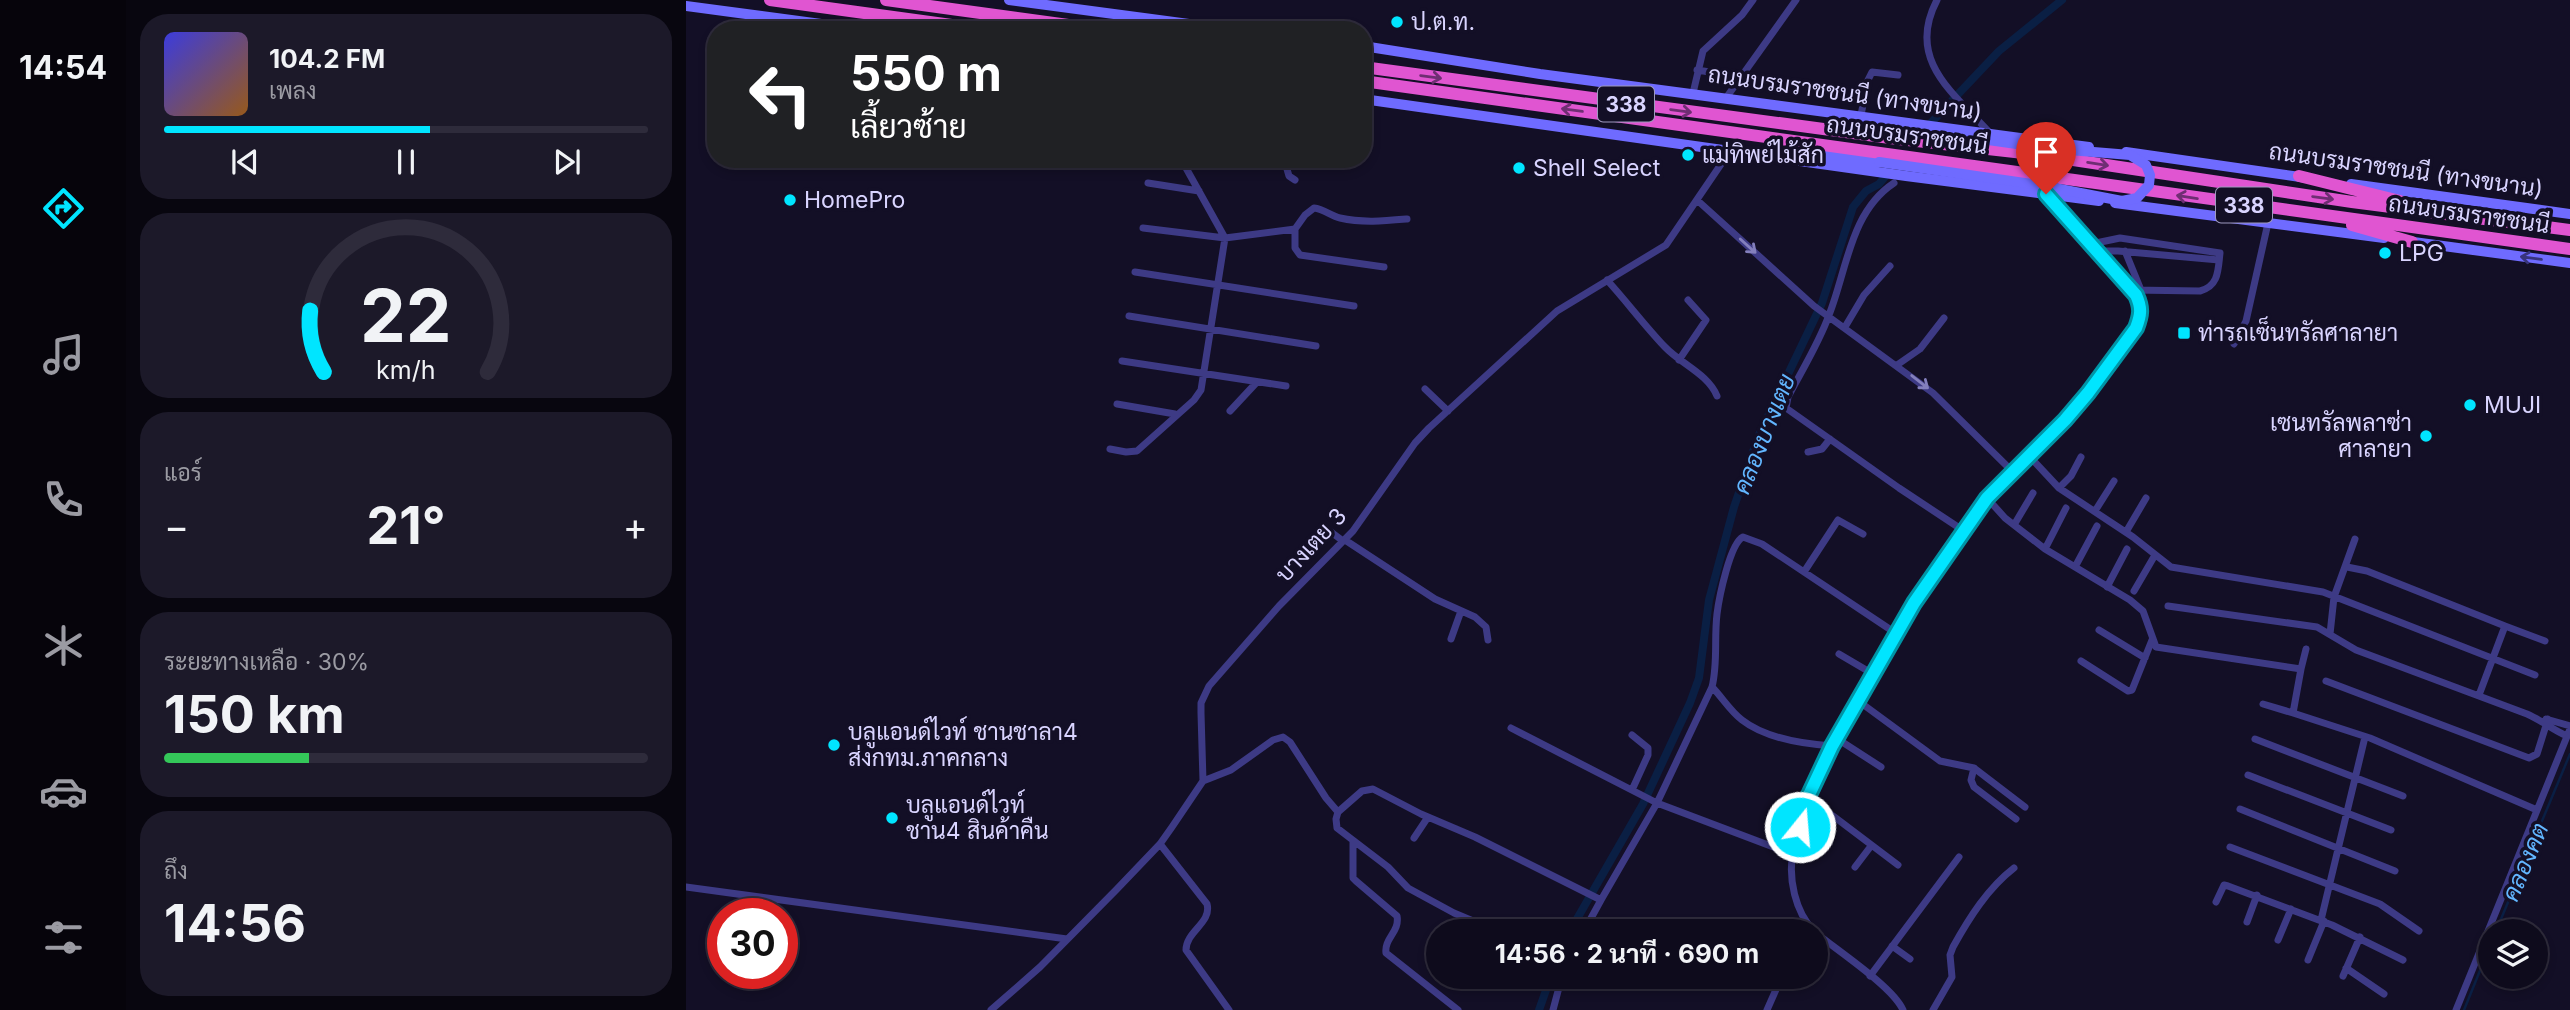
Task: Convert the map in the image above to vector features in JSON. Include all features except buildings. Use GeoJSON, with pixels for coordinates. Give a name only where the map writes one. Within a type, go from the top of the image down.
{"type":"FeatureCollection","features":[{"type":"Feature","properties":{"kind":"highway"},"geometry":{"type":"LineString","coordinates":[[770,0],[923,21]]}},
{"type":"Feature","properties":{"kind":"highway"},"geometry":{"type":"LineString","coordinates":[[886,0],[1039,21]]}},
{"type":"Feature","properties":{"kind":"highway","name":"ถนนบรมราชชนนี"},"geometry":{"type":"LineString","coordinates":[[1372,68],[1889,132],[1933,144],[2040,155],[2351,202],[2570,230]]}},
{"type":"Feature","properties":{"kind":"highway","name":"ถนนบรมราชชนนี"},"geometry":{"type":"LineString","coordinates":[[1372,82],[1879,162],[1918,158],[2570,249]]}},
{"type":"Feature","properties":{"kind":"highway"},"geometry":{"type":"LineString","coordinates":[[2299,176],[2451,214]]}},
{"type":"Feature","properties":{"kind":"highway"},"geometry":{"type":"LineString","coordinates":[[2310,213],[2413,242]]}},
{"type":"Feature","properties":{"kind":"main road"},"geometry":{"type":"LineString","coordinates":[[1009,0],[1166,21]]}},
{"type":"Feature","properties":{"kind":"main road"},"geometry":{"type":"LineString","coordinates":[[686,6],[799,21]]}},
{"type":"Feature","properties":{"kind":"main road","name":"ถนนบรมราชชนนี (ทางขนาน)"},"geometry":{"type":"LineString","coordinates":[[1372,48],[1540,74],[1917,122],[2570,215]]}},
{"type":"Feature","properties":{"kind":"main road"},"geometry":{"type":"LineString","coordinates":[[1723,97],[1773,110],[1889,132],[2130,155],[2146,165],[2150,175],[2149,185],[2137,198],[2122,201],[2039,185],[1802,152],[1734,151]]}},
{"type":"Feature","properties":{"kind":"main road","name":"338"},"geometry":{"type":"LineString","coordinates":[[1372,100],[1734,151]]}},
{"type":"Feature","properties":{"kind":"main road","name":"338"},"geometry":{"type":"LineString","coordinates":[[1879,162],[1906,176],[2570,263]]}},
{"type":"Feature","properties":{"kind":"street"},"geometry":{"type":"LineString","coordinates":[[1693,93],[1697,70],[1706,46],[1742,15],[1753,0]]}},
{"type":"Feature","properties":{"kind":"street"},"geometry":{"type":"LineString","coordinates":[[1723,97],[1741,77],[1796,0]]}},
{"type":"Feature","properties":{"kind":"street"},"geometry":{"type":"LineString","coordinates":[[1937,0],[1927,26],[1925,45],[1932,64],[1950,90],[1989,133]]}},
{"type":"Feature","properties":{"kind":"street"},"geometry":{"type":"LineString","coordinates":[[1697,70],[1741,77]]}},
{"type":"Feature","properties":{"kind":"street"},"geometry":{"type":"LineString","coordinates":[[1861,115],[1872,72],[1898,75]]}},
{"type":"Feature","properties":{"kind":"street","name":"บางเตย 3"},"geometry":{"type":"LineString","coordinates":[[1203,781],[1201,713],[1204,694],[1279,606],[1344,541],[1415,443],[1557,311],[1606,280],[1659,252],[1734,151]]}},
{"type":"Feature","properties":{"kind":"street"},"geometry":{"type":"LineString","coordinates":[[1110,450],[1126,453],[1137,451],[1198,396],[1212,329],[1225,238],[1186,168]]}},
{"type":"Feature","properties":{"kind":"street"},"geometry":{"type":"LineString","coordinates":[[1287,168],[1289,176],[1295,180]]}},
{"type":"Feature","properties":{"kind":"street"},"geometry":{"type":"LineString","coordinates":[[1148,183],[1199,191]]}},
{"type":"Feature","properties":{"kind":"street"},"geometry":{"type":"LineString","coordinates":[[1894,183],[1882,193],[1859,222],[1827,315],[1788,397],[1786,408],[1964,531]]}},
{"type":"Feature","properties":{"kind":"street"},"geometry":{"type":"LineString","coordinates":[[1805,919],[1795,899],[1792,854],[1808,797],[1857,700],[1914,603],[1987,498],[2040,447],[2088,393],[2136,328],[2140,318],[2141,306],[2132,290],[2046,194]]}},
{"type":"Feature","properties":{"kind":"street"},"geometry":{"type":"LineString","coordinates":[[1697,200],[1814,306],[1933,393],[2013,472]]}},
{"type":"Feature","properties":{"kind":"street"},"geometry":{"type":"LineString","coordinates":[[1384,267],[1300,255],[1296,248],[1295,229],[1308,211],[1314,208],[1340,218],[1374,222],[1407,219]]}},
{"type":"Feature","properties":{"kind":"street"},"geometry":{"type":"LineString","coordinates":[[2234,344],[2246,321],[2268,223]]}},
{"type":"Feature","properties":{"kind":"street"},"geometry":{"type":"LineString","coordinates":[[1143,228],[1225,238],[1295,229]]}},
{"type":"Feature","properties":{"kind":"street"},"geometry":{"type":"LineString","coordinates":[[2091,244],[2120,238],[2218,251],[2216,278],[2210,288],[2132,290]]}},
{"type":"Feature","properties":{"kind":"street"},"geometry":{"type":"LineString","coordinates":[[2168,256],[2169,245]]}},
{"type":"Feature","properties":{"kind":"street"},"geometry":{"type":"LineString","coordinates":[[2097,251],[2219,260]]}},
{"type":"Feature","properties":{"kind":"street"},"geometry":{"type":"LineString","coordinates":[[2125,251],[2141,290]]}},
{"type":"Feature","properties":{"kind":"street"},"geometry":{"type":"LineString","coordinates":[[1845,327],[1864,295],[1890,266]]}},
{"type":"Feature","properties":{"kind":"street"},"geometry":{"type":"LineString","coordinates":[[1135,272],[1354,306]]}},
{"type":"Feature","properties":{"kind":"street"},"geometry":{"type":"LineString","coordinates":[[1606,280],[1679,360],[1703,377],[1717,396]]}},
{"type":"Feature","properties":{"kind":"street"},"geometry":{"type":"LineString","coordinates":[[1679,360],[1706,320],[1688,300]]}},
{"type":"Feature","properties":{"kind":"street"},"geometry":{"type":"LineString","coordinates":[[1129,316],[1316,346]]}},
{"type":"Feature","properties":{"kind":"street"},"geometry":{"type":"LineString","coordinates":[[1897,365],[1924,345],[1944,318]]}},
{"type":"Feature","properties":{"kind":"street"},"geometry":{"type":"LineString","coordinates":[[1122,361],[1286,386]]}},
{"type":"Feature","properties":{"kind":"street"},"geometry":{"type":"LineString","coordinates":[[1230,411],[1257,382]]}},
{"type":"Feature","properties":{"kind":"street"},"geometry":{"type":"LineString","coordinates":[[1425,388],[1448,411]]}},
{"type":"Feature","properties":{"kind":"street"},"geometry":{"type":"LineString","coordinates":[[1117,404],[1175,414]]}},
{"type":"Feature","properties":{"kind":"street"},"geometry":{"type":"LineString","coordinates":[[1808,452],[1822,449],[1830,439]]}},
{"type":"Feature","properties":{"kind":"street"},"geometry":{"type":"LineString","coordinates":[[2029,456],[2059,488],[2126,532],[2164,564],[2176,569],[2323,592],[2535,675]]}},
{"type":"Feature","properties":{"kind":"street"},"geometry":{"type":"LineString","coordinates":[[2059,488],[2081,457]]}},
{"type":"Feature","properties":{"kind":"street"},"geometry":{"type":"LineString","coordinates":[[2095,511],[2113,481]]}},
{"type":"Feature","properties":{"kind":"street"},"geometry":{"type":"LineString","coordinates":[[2014,525],[2033,492]]}},
{"type":"Feature","properties":{"kind":"street"},"geometry":{"type":"LineString","coordinates":[[1987,498],[2014,525],[2045,549],[2130,600],[2143,611],[2156,647],[2301,670]]}},
{"type":"Feature","properties":{"kind":"street"},"geometry":{"type":"LineString","coordinates":[[2126,532],[2146,498]]}},
{"type":"Feature","properties":{"kind":"street"},"geometry":{"type":"LineString","coordinates":[[2045,549],[2066,508]]}},
{"type":"Feature","properties":{"kind":"street"},"geometry":{"type":"LineString","coordinates":[[1804,572],[1838,520],[1863,534]]}},
{"type":"Feature","properties":{"kind":"street"},"geometry":{"type":"LineString","coordinates":[[1323,526],[1435,599],[1483,622],[1488,640]]}},
{"type":"Feature","properties":{"kind":"street"},"geometry":{"type":"LineString","coordinates":[[2075,567],[2097,526]]}},
{"type":"Feature","properties":{"kind":"street"},"geometry":{"type":"LineString","coordinates":[[1589,919],[1654,802],[1712,687],[1717,616],[1737,540],[1746,537],[1762,544],[1897,634]]}},
{"type":"Feature","properties":{"kind":"street"},"geometry":{"type":"LineString","coordinates":[[2330,634],[2334,597],[2355,539]]}},
{"type":"Feature","properties":{"kind":"street"},"geometry":{"type":"LineString","coordinates":[[2108,587],[2127,549]]}},
{"type":"Feature","properties":{"kind":"street"},"geometry":{"type":"LineString","coordinates":[[2134,591],[2155,555]]}},
{"type":"Feature","properties":{"kind":"street"},"geometry":{"type":"LineString","coordinates":[[2347,566],[2545,640]]}},
{"type":"Feature","properties":{"kind":"street"},"geometry":{"type":"LineString","coordinates":[[2168,606],[2317,627],[2356,650],[2569,730],[2495,919]]}},
{"type":"Feature","properties":{"kind":"street"},"geometry":{"type":"LineString","coordinates":[[1451,639],[1461,611]]}},
{"type":"Feature","properties":{"kind":"street"},"geometry":{"type":"LineString","coordinates":[[2479,695],[2505,626]]}},
{"type":"Feature","properties":{"kind":"street"},"geometry":{"type":"LineString","coordinates":[[2099,630],[2145,658]]}},
{"type":"Feature","properties":{"kind":"street"},"geometry":{"type":"LineString","coordinates":[[2081,661],[2128,691],[2132,690],[2152,640]]}},
{"type":"Feature","properties":{"kind":"street"},"geometry":{"type":"LineString","coordinates":[[2293,713],[2306,649]]}},
{"type":"Feature","properties":{"kind":"street"},"geometry":{"type":"LineString","coordinates":[[1839,654],[1873,674]]}},
{"type":"Feature","properties":{"kind":"street"},"geometry":{"type":"LineString","coordinates":[[2326,681],[2529,758],[2537,754],[2546,722]]}},
{"type":"Feature","properties":{"kind":"street"},"geometry":{"type":"LineString","coordinates":[[1712,687],[1742,720],[1758,729],[1793,741],[1834,742],[1881,767]]}},
{"type":"Feature","properties":{"kind":"street"},"geometry":{"type":"LineString","coordinates":[[1857,700],[1940,761],[1975,768],[2025,807]]}},
{"type":"Feature","properties":{"kind":"street"},"geometry":{"type":"LineString","coordinates":[[2263,704],[2365,737],[2537,810]]}},
{"type":"Feature","properties":{"kind":"street"},"geometry":{"type":"LineString","coordinates":[[1511,727],[1654,802],[1792,854]]}},
{"type":"Feature","properties":{"kind":"street"},"geometry":{"type":"LineString","coordinates":[[1632,735],[1648,748],[1648,755],[1632,790]]}},
{"type":"Feature","properties":{"kind":"street"},"geometry":{"type":"LineString","coordinates":[[991,1010],[1067,939],[1160,844],[1203,781],[1231,770],[1279,736],[1290,741],[1326,798],[1338,812]]}},
{"type":"Feature","properties":{"kind":"street"},"geometry":{"type":"LineString","coordinates":[[2308,960],[2323,921],[2329,884],[2365,737]]}},
{"type":"Feature","properties":{"kind":"street"},"geometry":{"type":"LineString","coordinates":[[2255,739],[2403,796]]}},
{"type":"Feature","properties":{"kind":"street"},"geometry":{"type":"LineString","coordinates":[[1975,768],[1971,780],[1974,787],[2015,819]]}},
{"type":"Feature","properties":{"kind":"street"},"geometry":{"type":"LineString","coordinates":[[2248,775],[2391,830]]}},
{"type":"Feature","properties":{"kind":"street"},"geometry":{"type":"LineString","coordinates":[[1468,919],[1408,888],[1388,867],[1337,828],[1338,812],[1368,788],[1475,836],[1598,900]]}},
{"type":"Feature","properties":{"kind":"street"},"geometry":{"type":"LineString","coordinates":[[1808,797],[1898,865]]}},
{"type":"Feature","properties":{"kind":"street"},"geometry":{"type":"LineString","coordinates":[[2240,809],[2395,871]]}},
{"type":"Feature","properties":{"kind":"street"},"geometry":{"type":"LineString","coordinates":[[1414,838],[1428,817]]}},
{"type":"Feature","properties":{"kind":"street"},"geometry":{"type":"LineString","coordinates":[[1353,841],[1353,878],[1397,916],[1397,927],[1386,943],[1386,953],[1458,1010]]}},
{"type":"Feature","properties":{"kind":"street"},"geometry":{"type":"LineString","coordinates":[[1160,844],[1207,904],[1207,915],[1187,940],[1186,950],[1229,1010]]}},
{"type":"Feature","properties":{"kind":"street"},"geometry":{"type":"LineString","coordinates":[[1855,867],[1871,846]]}},
{"type":"Feature","properties":{"kind":"street"},"geometry":{"type":"LineString","coordinates":[[2230,847],[2380,904],[2419,930]]}},
{"type":"Feature","properties":{"kind":"street"},"geometry":{"type":"LineString","coordinates":[[1870,976],[1959,857]]}},
{"type":"Feature","properties":{"kind":"street"},"geometry":{"type":"LineString","coordinates":[[1933,1010],[1952,977],[1950,955],[1956,941],[1999,880],[2014,868]]}},
{"type":"Feature","properties":{"kind":"street"},"geometry":{"type":"LineString","coordinates":[[2216,902],[2224,885],[2257,895],[2360,937],[2403,960]]}},
{"type":"Feature","properties":{"kind":"street"},"geometry":{"type":"LineString","coordinates":[[686,887],[1067,939]]}},
{"type":"Feature","properties":{"kind":"street"},"geometry":{"type":"LineString","coordinates":[[2247,922],[2257,895]]}},
{"type":"Feature","properties":{"kind":"street"},"geometry":{"type":"LineString","coordinates":[[2278,940],[2291,909]]}},
{"type":"Feature","properties":{"kind":"street"},"geometry":{"type":"LineString","coordinates":[[2360,937],[2344,972],[2385,994]]}},
{"type":"Feature","properties":{"kind":"street"},"geometry":{"type":"LineString","coordinates":[[1828,943],[1888,990],[1900,1002],[1903,1010]]}},
{"type":"Feature","properties":{"kind":"street"},"geometry":{"type":"LineString","coordinates":[[1892,946],[1910,958]]}},
{"type":"Feature","properties":{"kind":"street"},"geometry":{"type":"LineString","coordinates":[[2456,1010],[2478,959]]}},
{"type":"Feature","properties":{"kind":"street"},"geometry":{"type":"LineString","coordinates":[[1552,1010],[1558,989]]}},
{"type":"Feature","properties":{"kind":"street"},"geometry":{"type":"LineString","coordinates":[[1767,1010],[1776,989]]}},
{"type":"Feature","properties":{"kind":"street"},"geometry":{"type":"LineString","coordinates":[[999,1003],[1007,1010]]}},
{"type":"Feature","properties":{"kind":"waterway","name":"คลองบางเตย"},"geometry":{"type":"LineString","coordinates":[[1927,127],[1999,51],[2062,0]]}},
{"type":"Feature","properties":{"kind":"waterway","name":"คลองบางเตย"},"geometry":{"type":"LineString","coordinates":[[1577,919],[1643,804],[1690,703],[1699,678],[1709,600],[1734,507],[1758,437],[1822,303],[1853,207],[1866,191],[1879,184],[1889,172]]}},
{"type":"Feature","properties":{"kind":"waterway","name":"คลองคต"},"geometry":{"type":"LineString","coordinates":[[2501,919],[2570,754]]}},
{"type":"Feature","properties":{"kind":"waterway","name":"คลองคต"},"geometry":{"type":"LineString","coordinates":[[2464,1010],[2478,976]]}},
{"type":"Feature","properties":{"kind":"waterway","name":"คลองบางเตย"},"geometry":{"type":"LineString","coordinates":[[1539,1010],[1546,989]]}},
{"type":"Feature","properties":{"kind":"place","name":"ป.ต.ท."},"geometry":{"type":"Point","coordinates":[1397,22]}},
{"type":"Feature","properties":{"kind":"place","name":"แม่ทิพย์ไม้สัก"},"geometry":{"type":"Point","coordinates":[1688,155]}},
{"type":"Feature","properties":{"kind":"place","name":"Shell Select"},"geometry":{"type":"Point","coordinates":[1519,168]}},
{"type":"Feature","properties":{"kind":"place","name":"HomePro"},"geometry":{"type":"Point","coordinates":[790,200]}},
{"type":"Feature","properties":{"kind":"place","name":"LPG"},"geometry":{"type":"Point","coordinates":[2385,253]}},
{"type":"Feature","properties":{"kind":"place","name":"ท่ารถเซ็นทรัลศาลายา"},"geometry":{"type":"Point","coordinates":[2184,333]}},
{"type":"Feature","properties":{"kind":"place","name":"MUJI"},"geometry":{"type":"Point","coordinates":[2470,405]}},
{"type":"Feature","properties":{"kind":"place","name":"เซนทรัลพลาซ่า ศาลายา"},"geometry":{"type":"Point","coordinates":[2426,436]}},
{"type":"Feature","properties":{"kind":"place","name":"บลูแอนด์ไวท์ ชานชาลา4 ส่งกทม.ภาคกลาง"},"geometry":{"type":"Point","coordinates":[834,745]}},
{"type":"Feature","properties":{"kind":"place","name":"บลูแอนด์ไวท์ ชาน4 สินค้าคืน"},"geometry":{"type":"Point","coordinates":[892,818]}},
{"type":"Feature","properties":{"kind":"route"},"geometry":{"type":"LineString","coordinates":[[1800,827],[1808,797],[1832,746],[1914,603],[1980,506],[2040,447],[2088,393],[2136,328],[2140,318],[2141,306],[2136,295],[2046,194]]}}]}
